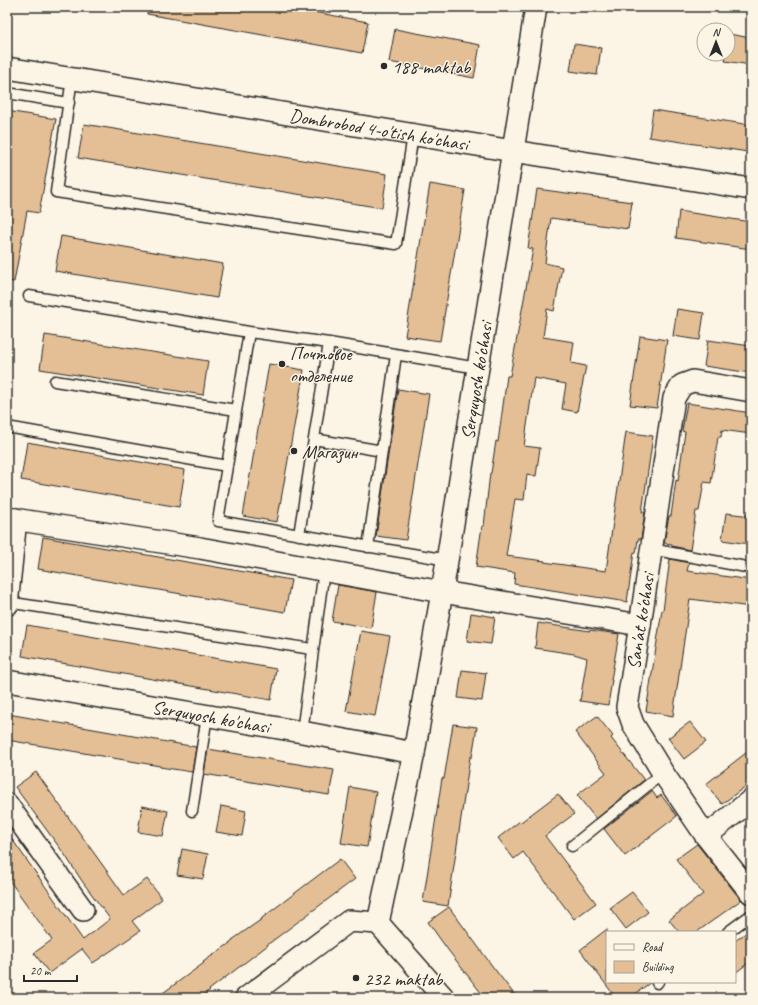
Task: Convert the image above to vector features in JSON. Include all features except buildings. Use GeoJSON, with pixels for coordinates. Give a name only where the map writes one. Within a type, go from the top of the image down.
{"type":"FeatureCollection","features":[{"type":"Feature","properties":{"kind":"street","name":"Serquyosh ko'chasi"},"geometry":{"type":"LineString","coordinates":[[378,923],[414,753],[448,560],[536,7]]}},
{"type":"Feature","properties":{"kind":"street","name":"Dombrobod 4-o'tish ko'chasi"},"geometry":{"type":"LineString","coordinates":[[7,68],[751,189]]}},
{"type":"Feature","properties":{"kind":"street","name":"San'at ko'chasi"},"geometry":{"type":"LineString","coordinates":[[751,391],[692,382],[682,385],[674,398],[640,625],[626,707],[633,724],[663,774],[706,836],[751,893]]}},
{"type":"Feature","properties":{"kind":"street"},"geometry":{"type":"LineString","coordinates":[[7,605],[12,519],[200,548],[442,592],[640,625]]}},
{"type":"Feature","properties":{"kind":"street","name":"Serquyosh ko'chasi"},"geometry":{"type":"LineString","coordinates":[[7,681],[414,753]]}},
{"type":"Feature","properties":{"kind":"street"},"geometry":{"type":"LineString","coordinates":[[706,836],[751,800]]}},
{"type":"Feature","properties":{"kind":"street"},"geometry":{"type":"LineString","coordinates":[[7,804],[83,910]]}},
{"type":"Feature","properties":{"kind":"street"},"geometry":{"type":"LineString","coordinates":[[246,998],[349,922],[378,923],[444,998]]}},
{"type":"Feature","properties":{"kind":"lane"},"geometry":{"type":"LineString","coordinates":[[72,78],[56,192],[396,244],[413,134]]}},
{"type":"Feature","properties":{"kind":"lane"},"geometry":{"type":"LineString","coordinates":[[7,93],[69,103]]}},
{"type":"Feature","properties":{"kind":"lane"},"geometry":{"type":"LineString","coordinates":[[29,296],[478,368]]}},
{"type":"Feature","properties":{"kind":"lane"},"geometry":{"type":"LineString","coordinates":[[249,332],[218,521],[448,560]]}},
{"type":"Feature","properties":{"kind":"lane"},"geometry":{"type":"LineString","coordinates":[[299,535],[329,343]]}},
{"type":"Feature","properties":{"kind":"lane"},"geometry":{"type":"LineString","coordinates":[[368,547],[396,355]]}},
{"type":"Feature","properties":{"kind":"lane"},"geometry":{"type":"LineString","coordinates":[[55,381],[236,410]]}},
{"type":"Feature","properties":{"kind":"lane"},"geometry":{"type":"LineString","coordinates":[[7,427],[227,466]]}},
{"type":"Feature","properties":{"kind":"lane"},"geometry":{"type":"LineString","coordinates":[[314,439],[382,451]]}},
{"type":"Feature","properties":{"kind":"lane"},"geometry":{"type":"LineString","coordinates":[[651,549],[751,568]]}},
{"type":"Feature","properties":{"kind":"lane"},"geometry":{"type":"LineString","coordinates":[[302,732],[312,649],[324,570]]}},
{"type":"Feature","properties":{"kind":"lane"},"geometry":{"type":"LineString","coordinates":[[7,602],[312,649]]}},
{"type":"Feature","properties":{"kind":"lane"},"geometry":{"type":"LineString","coordinates":[[192,811],[207,716]]}},
{"type":"Feature","properties":{"kind":"lane"},"geometry":{"type":"LineString","coordinates":[[572,846],[663,774]]}},
{"type":"Feature","properties":{"kind":"lane"},"geometry":{"type":"LineString","coordinates":[[729,931],[751,915]]}},
{"type":"Feature","properties":{"kind":"place","name":"188 maktab"},"geometry":{"type":"Point","coordinates":[384,66]}},
{"type":"Feature","properties":{"kind":"place","name":"Почтовое отделение"},"geometry":{"type":"Point","coordinates":[282,364]}},
{"type":"Feature","properties":{"kind":"place","name":"Магазин"},"geometry":{"type":"Point","coordinates":[294,451]}},
{"type":"Feature","properties":{"kind":"place","name":"232 maktab"},"geometry":{"type":"Point","coordinates":[356,978]}}]}
